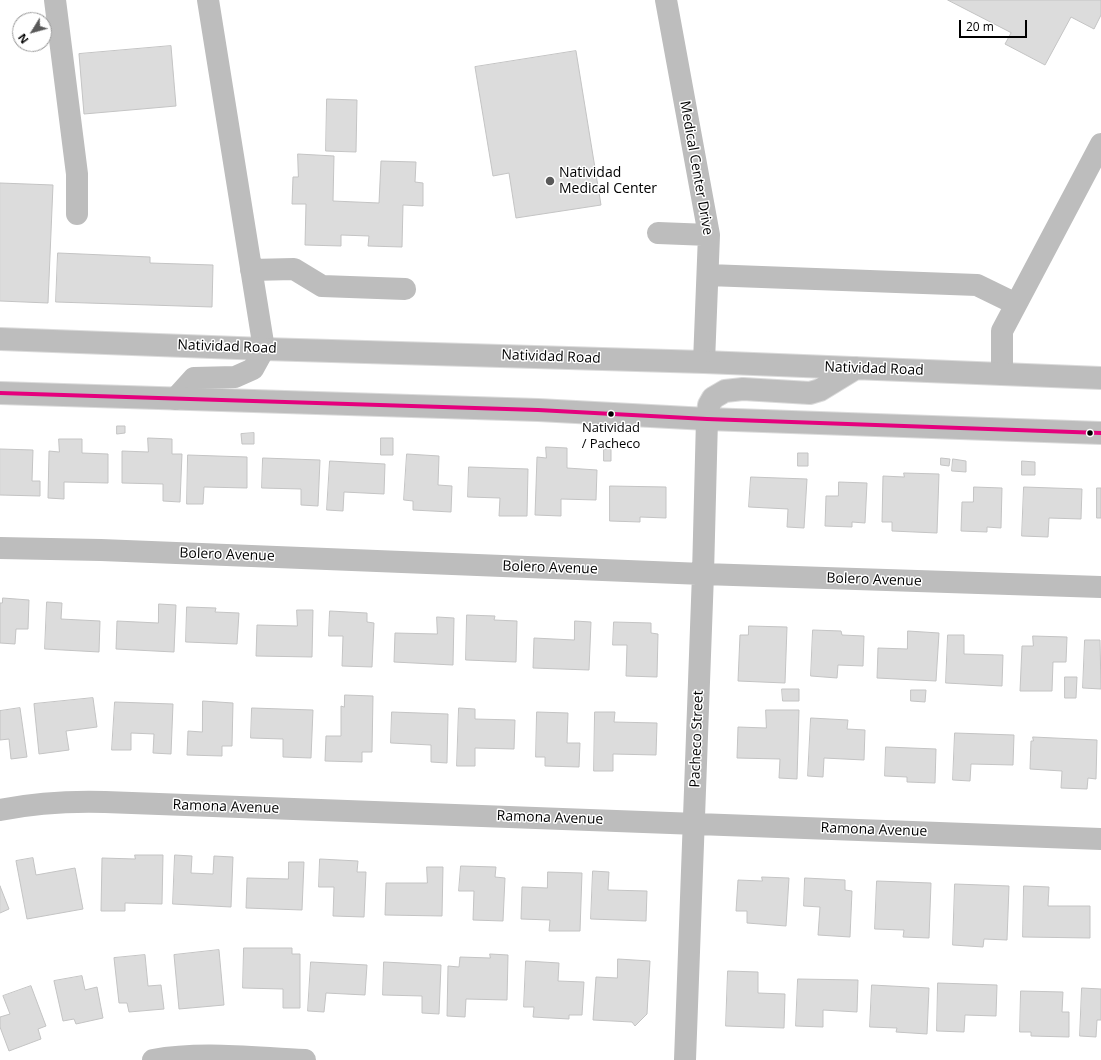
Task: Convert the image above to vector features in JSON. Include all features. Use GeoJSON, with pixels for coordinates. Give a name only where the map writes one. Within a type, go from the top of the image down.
{"type":"FeatureCollection","features":[{"type":"Feature","properties":{"kind":"street"},"geometry":{"type":"LineString","coordinates":[[55,0],[77,174],[77,214]]}},
{"type":"Feature","properties":{"kind":"street"},"geometry":{"type":"LineString","coordinates":[[175,399],[194,378],[235,377],[253,369],[264,349],[208,0]]}},
{"type":"Feature","properties":{"kind":"street","name":"Medical Center Drive"},"geometry":{"type":"LineString","coordinates":[[666,0],[709,235],[704,362]]}},
{"type":"Feature","properties":{"kind":"street"},"geometry":{"type":"LineString","coordinates":[[1002,374],[1002,331],[1101,144]]}},
{"type":"Feature","properties":{"kind":"street"},"geometry":{"type":"LineString","coordinates":[[658,233],[709,235]]}},
{"type":"Feature","properties":{"kind":"street"},"geometry":{"type":"LineString","coordinates":[[251,270],[294,269],[322,286],[405,289]]}},
{"type":"Feature","properties":{"kind":"street"},"geometry":{"type":"LineString","coordinates":[[708,275],[977,285],[1016,304]]}},
{"type":"Feature","properties":{"kind":"street","name":"Natividad Road"},"geometry":{"type":"LineString","coordinates":[[0,339],[264,349],[704,362],[1101,378]]}},
{"type":"Feature","properties":{"kind":"street","name":"Pacheco Street"},"geometry":{"type":"LineString","coordinates":[[685,1060],[703,574],[707,418],[709,405],[713,398],[725,391],[743,389],[810,393],[820,390],[856,368]]}},
{"type":"Feature","properties":{"kind":"street"},"geometry":{"type":"LineString","coordinates":[[0,393],[525,410],[1101,433]]}},
{"type":"Feature","properties":{"kind":"street","name":"Bolero Avenue"},"geometry":{"type":"LineString","coordinates":[[0,548],[94,550],[703,574],[1101,587]]}},
{"type":"Feature","properties":{"kind":"street","name":"Ramona Avenue"},"geometry":{"type":"LineString","coordinates":[[0,810],[47,803],[105,802],[1101,839]]}},
{"type":"Feature","properties":{"kind":"street"},"geometry":{"type":"LineString","coordinates":[[153,1060],[176,1057],[212,1056],[305,1060]]}},
{"type":"Feature","properties":{"kind":"building"},"geometry":{"type":"Polygon","coordinates":[[[948,0],[1101,0],[1101,15],[1094,29],[1071,17],[1045,65],[1005,44],[1011,33],[948,0]]]}},
{"type":"Feature","properties":{"kind":"building"},"geometry":{"type":"Polygon","coordinates":[[[171,46],[176,106],[84,114],[79,54],[171,46]]]}},
{"type":"Feature","properties":{"kind":"building"},"geometry":{"type":"Polygon","coordinates":[[[576,51],[601,205],[516,218],[509,173],[493,176],[475,67],[576,51]]]}},
{"type":"Feature","properties":{"kind":"building"},"geometry":{"type":"Polygon","coordinates":[[[327,99],[357,100],[356,152],[326,151],[327,99]]]}},
{"type":"Feature","properties":{"kind":"building"},"geometry":{"type":"Polygon","coordinates":[[[298,154],[334,156],[333,201],[379,203],[381,161],[416,162],[415,182],[423,183],[423,206],[403,205],[402,247],[368,246],[369,236],[341,235],[341,246],[305,245],[306,204],[292,204],[293,177],[298,177],[298,154]]]}},
{"type":"Feature","properties":{"kind":"building"},"geometry":{"type":"Polygon","coordinates":[[[0,183],[53,185],[48,303],[0,301],[0,183]]]}},
{"type":"Feature","properties":{"kind":"building"},"geometry":{"type":"Polygon","coordinates":[[[58,253],[150,257],[150,263],[213,265],[212,307],[56,302],[58,253]]]}},
{"type":"Feature","properties":{"kind":"building"},"geometry":{"type":"Polygon","coordinates":[[[117,426],[125,426],[125,433],[117,434],[117,426]]]}},
{"type":"Feature","properties":{"kind":"building"},"geometry":{"type":"Polygon","coordinates":[[[254,433],[254,444],[242,444],[241,434],[254,433]]]}},
{"type":"Feature","properties":{"kind":"building"},"geometry":{"type":"Polygon","coordinates":[[[148,438],[172,439],[172,454],[182,454],[180,502],[163,501],[163,484],[122,483],[122,451],[148,452],[148,438]]]}},
{"type":"Feature","properties":{"kind":"building"},"geometry":{"type":"Polygon","coordinates":[[[381,438],[393,438],[393,455],[381,455],[381,438]]]}},
{"type":"Feature","properties":{"kind":"building"},"geometry":{"type":"Polygon","coordinates":[[[59,439],[82,439],[82,453],[108,454],[108,483],[64,482],[64,499],[48,498],[49,451],[59,452],[59,439]]]}},
{"type":"Feature","properties":{"kind":"building"},"geometry":{"type":"Polygon","coordinates":[[[546,447],[567,448],[567,468],[597,470],[596,500],[561,499],[561,516],[535,515],[537,457],[546,458],[546,447]]]}},
{"type":"Feature","properties":{"kind":"building"},"geometry":{"type":"Polygon","coordinates":[[[0,449],[33,450],[32,481],[40,481],[40,496],[0,495],[0,449]]]}},
{"type":"Feature","properties":{"kind":"building"},"geometry":{"type":"Polygon","coordinates":[[[604,449],[611,449],[611,461],[604,461],[604,449]]]}},
{"type":"Feature","properties":{"kind":"building"},"geometry":{"type":"Polygon","coordinates":[[[798,453],[808,453],[808,466],[798,466],[798,453]]]}},
{"type":"Feature","properties":{"kind":"building"},"geometry":{"type":"Polygon","coordinates":[[[407,454],[439,456],[438,485],[452,486],[451,512],[413,510],[413,501],[404,500],[407,454]]]}},
{"type":"Feature","properties":{"kind":"building"},"geometry":{"type":"Polygon","coordinates":[[[188,455],[247,457],[247,488],[204,487],[203,504],[187,504],[188,455]]]}},
{"type":"Feature","properties":{"kind":"building"},"geometry":{"type":"Polygon","coordinates":[[[263,458],[320,460],[318,506],[301,505],[301,489],[262,488],[263,458]]]}},
{"type":"Feature","properties":{"kind":"building"},"geometry":{"type":"Polygon","coordinates":[[[941,458],[950,459],[949,466],[941,465],[941,458]]]}},
{"type":"Feature","properties":{"kind":"building"},"geometry":{"type":"Polygon","coordinates":[[[953,459],[966,461],[966,472],[952,471],[953,459]]]}},
{"type":"Feature","properties":{"kind":"building"},"geometry":{"type":"Polygon","coordinates":[[[330,461],[385,464],[384,494],[344,492],[343,511],[327,510],[330,461]]]}},
{"type":"Feature","properties":{"kind":"building"},"geometry":{"type":"Polygon","coordinates":[[[1022,461],[1035,462],[1035,475],[1022,475],[1022,461]]]}},
{"type":"Feature","properties":{"kind":"building"},"geometry":{"type":"Polygon","coordinates":[[[469,467],[528,469],[527,516],[499,516],[500,498],[468,497],[469,467]]]}},
{"type":"Feature","properties":{"kind":"building"},"geometry":{"type":"Polygon","coordinates":[[[904,473],[939,474],[937,533],[892,531],[892,522],[882,522],[883,476],[904,477],[904,473]]]}},
{"type":"Feature","properties":{"kind":"building"},"geometry":{"type":"Polygon","coordinates":[[[751,477],[807,479],[804,528],[787,527],[788,509],[749,507],[751,477]]]}},
{"type":"Feature","properties":{"kind":"building"},"geometry":{"type":"Polygon","coordinates":[[[839,482],[867,483],[865,523],[852,522],[852,527],[825,526],[826,496],[838,496],[839,482]]]}},
{"type":"Feature","properties":{"kind":"building"},"geometry":{"type":"Polygon","coordinates":[[[610,486],[666,487],[666,518],[640,517],[640,522],[610,521],[610,486]]]}},
{"type":"Feature","properties":{"kind":"building"},"geometry":{"type":"Polygon","coordinates":[[[974,487],[1002,488],[1001,528],[987,527],[987,532],[961,531],[962,502],[973,502],[974,487]]]}},
{"type":"Feature","properties":{"kind":"building"},"geometry":{"type":"Polygon","coordinates":[[[1024,487],[1082,489],[1081,519],[1049,518],[1048,537],[1022,536],[1024,487]]]}},
{"type":"Feature","properties":{"kind":"building"},"geometry":{"type":"Polygon","coordinates":[[[1097,488],[1101,488],[1101,518],[1097,518],[1097,488]]]}},
{"type":"Feature","properties":{"kind":"building"},"geometry":{"type":"Polygon","coordinates":[[[3,598],[29,600],[28,629],[16,629],[15,644],[0,643],[0,603],[2,603],[3,598]]]}},
{"type":"Feature","properties":{"kind":"building"},"geometry":{"type":"Polygon","coordinates":[[[47,602],[62,603],[61,619],[100,621],[99,652],[45,649],[47,602]]]}},
{"type":"Feature","properties":{"kind":"building"},"geometry":{"type":"Polygon","coordinates":[[[159,604],[176,605],[174,652],[116,649],[117,621],[158,623],[159,604]]]}},
{"type":"Feature","properties":{"kind":"building"},"geometry":{"type":"Polygon","coordinates":[[[187,607],[216,608],[215,612],[239,613],[237,644],[186,642],[187,607]]]}},
{"type":"Feature","properties":{"kind":"building"},"geometry":{"type":"Polygon","coordinates":[[[297,610],[313,610],[312,657],[256,656],[257,625],[297,626],[297,610]]]}},
{"type":"Feature","properties":{"kind":"building"},"geometry":{"type":"Polygon","coordinates":[[[330,611],[367,613],[367,622],[374,623],[372,667],[342,666],[343,636],[329,636],[330,611]]]}},
{"type":"Feature","properties":{"kind":"building"},"geometry":{"type":"Polygon","coordinates":[[[467,615],[495,616],[494,620],[517,621],[516,662],[466,660],[467,615]]]}},
{"type":"Feature","properties":{"kind":"building"},"geometry":{"type":"Polygon","coordinates":[[[437,617],[454,618],[453,665],[394,662],[395,633],[437,634],[437,617]]]}},
{"type":"Feature","properties":{"kind":"building"},"geometry":{"type":"Polygon","coordinates":[[[575,621],[591,622],[589,670],[533,668],[534,638],[574,640],[575,621]]]}},
{"type":"Feature","properties":{"kind":"building"},"geometry":{"type":"Polygon","coordinates":[[[614,622],[651,623],[651,633],[658,634],[657,677],[626,676],[627,645],[613,645],[614,622]]]}},
{"type":"Feature","properties":{"kind":"building"},"geometry":{"type":"Polygon","coordinates":[[[749,626],[787,627],[785,683],[738,681],[740,635],[748,635],[749,626]]]}},
{"type":"Feature","properties":{"kind":"building"},"geometry":{"type":"Polygon","coordinates":[[[813,630],[841,631],[842,635],[864,636],[863,666],[838,665],[837,678],[811,676],[813,630]]]}},
{"type":"Feature","properties":{"kind":"building"},"geometry":{"type":"Polygon","coordinates":[[[908,631],[939,633],[936,681],[877,678],[878,648],[907,649],[908,631]]]}},
{"type":"Feature","properties":{"kind":"building"},"geometry":{"type":"Polygon","coordinates":[[[948,635],[964,635],[964,654],[1003,655],[1002,686],[946,683],[948,635]]]}},
{"type":"Feature","properties":{"kind":"building"},"geometry":{"type":"Polygon","coordinates":[[[1033,636],[1067,637],[1066,662],[1053,662],[1052,691],[1020,691],[1022,646],[1033,646],[1033,636]]]}},
{"type":"Feature","properties":{"kind":"building"},"geometry":{"type":"Polygon","coordinates":[[[1085,640],[1100,640],[1101,689],[1083,688],[1085,640]]]}},
{"type":"Feature","properties":{"kind":"building"},"geometry":{"type":"Polygon","coordinates":[[[1065,677],[1077,677],[1076,698],[1065,698],[1065,677]]]}},
{"type":"Feature","properties":{"kind":"building"},"geometry":{"type":"Polygon","coordinates":[[[782,689],[799,689],[799,701],[783,701],[782,689]]]}},
{"type":"Feature","properties":{"kind":"building"},"geometry":{"type":"Polygon","coordinates":[[[911,690],[926,690],[925,702],[911,701],[911,690]]]}},
{"type":"Feature","properties":{"kind":"building"},"geometry":{"type":"Polygon","coordinates":[[[345,695],[373,696],[372,752],[362,752],[362,762],[325,761],[326,736],[341,736],[341,706],[344,707],[345,695]]]}},
{"type":"Feature","properties":{"kind":"building"},"geometry":{"type":"Polygon","coordinates":[[[93,698],[97,727],[66,731],[69,750],[39,754],[34,704],[93,698]]]}},
{"type":"Feature","properties":{"kind":"building"},"geometry":{"type":"Polygon","coordinates":[[[203,701],[233,703],[232,746],[222,746],[222,756],[187,755],[188,731],[202,732],[203,701]]]}},
{"type":"Feature","properties":{"kind":"building"},"geometry":{"type":"Polygon","coordinates":[[[115,702],[173,704],[171,754],[153,753],[154,734],[131,733],[131,750],[112,750],[115,702]]]}},
{"type":"Feature","properties":{"kind":"building"},"geometry":{"type":"Polygon","coordinates":[[[20,708],[27,757],[11,759],[9,739],[0,740],[0,711],[20,708]]]}},
{"type":"Feature","properties":{"kind":"building"},"geometry":{"type":"Polygon","coordinates":[[[252,708],[313,710],[311,758],[283,757],[283,739],[251,738],[252,708]]]}},
{"type":"Feature","properties":{"kind":"building"},"geometry":{"type":"Polygon","coordinates":[[[459,708],[475,709],[475,719],[515,720],[514,749],[475,748],[475,766],[457,766],[459,708]]]}},
{"type":"Feature","properties":{"kind":"building"},"geometry":{"type":"Polygon","coordinates":[[[766,710],[799,710],[797,779],[779,778],[780,759],[737,758],[738,727],[766,728],[766,710]]]}},
{"type":"Feature","properties":{"kind":"building"},"geometry":{"type":"Polygon","coordinates":[[[392,712],[448,714],[447,763],[431,762],[431,745],[391,743],[392,712]]]}},
{"type":"Feature","properties":{"kind":"building"},"geometry":{"type":"Polygon","coordinates":[[[537,712],[568,713],[567,743],[580,743],[579,767],[545,766],[545,757],[536,757],[537,712]]]}},
{"type":"Feature","properties":{"kind":"building"},"geometry":{"type":"Polygon","coordinates":[[[595,712],[615,712],[614,722],[657,723],[656,755],[613,754],[613,771],[594,771],[595,712]]]}},
{"type":"Feature","properties":{"kind":"building"},"geometry":{"type":"Polygon","coordinates":[[[811,718],[848,720],[847,729],[865,730],[864,760],[824,758],[823,777],[808,776],[811,718]]]}},
{"type":"Feature","properties":{"kind":"building"},"geometry":{"type":"Polygon","coordinates":[[[955,733],[1014,735],[1013,765],[971,764],[970,781],[953,780],[955,733]]]}},
{"type":"Feature","properties":{"kind":"building"},"geometry":{"type":"Polygon","coordinates":[[[1033,737],[1097,740],[1096,779],[1088,778],[1087,789],[1061,788],[1062,771],[1030,769],[1031,741],[1033,741],[1033,737]]]}},
{"type":"Feature","properties":{"kind":"building"},"geometry":{"type":"Polygon","coordinates":[[[886,747],[936,749],[935,783],[907,782],[907,777],[885,776],[886,747]]]}},
{"type":"Feature","properties":{"kind":"building"},"geometry":{"type":"Polygon","coordinates":[[[135,855],[163,855],[162,904],[125,903],[125,911],[101,911],[102,858],[135,859],[135,855]]]}},
{"type":"Feature","properties":{"kind":"building"},"geometry":{"type":"Polygon","coordinates":[[[175,855],[192,856],[191,873],[213,874],[214,856],[233,857],[231,907],[173,904],[175,855]]]}},
{"type":"Feature","properties":{"kind":"building"},"geometry":{"type":"Polygon","coordinates":[[[33,858],[36,875],[75,868],[83,909],[27,919],[16,861],[33,858]]]}},
{"type":"Feature","properties":{"kind":"building"},"geometry":{"type":"Polygon","coordinates":[[[320,859],[358,861],[357,872],[366,872],[364,917],[333,916],[334,887],[319,887],[320,859]]]}},
{"type":"Feature","properties":{"kind":"building"},"geometry":{"type":"Polygon","coordinates":[[[289,862],[304,862],[302,910],[246,908],[247,878],[288,879],[289,862]]]}},
{"type":"Feature","properties":{"kind":"building"},"geometry":{"type":"Polygon","coordinates":[[[461,866],[496,867],[495,877],[505,878],[503,921],[473,920],[474,891],[459,891],[461,866]]]}},
{"type":"Feature","properties":{"kind":"building"},"geometry":{"type":"Polygon","coordinates":[[[427,867],[443,867],[442,916],[385,915],[386,883],[427,883],[427,867]]]}},
{"type":"Feature","properties":{"kind":"building"},"geometry":{"type":"Polygon","coordinates":[[[593,871],[609,872],[608,890],[647,891],[646,921],[591,919],[593,871]]]}},
{"type":"Feature","properties":{"kind":"building"},"geometry":{"type":"Polygon","coordinates":[[[548,872],[582,873],[580,931],[549,931],[550,920],[521,919],[522,887],[547,888],[548,872]]]}},
{"type":"Feature","properties":{"kind":"building"},"geometry":{"type":"Polygon","coordinates":[[[762,877],[789,878],[786,926],[747,923],[747,911],[736,911],[738,880],[762,881],[762,877]]]}},
{"type":"Feature","properties":{"kind":"building"},"geometry":{"type":"Polygon","coordinates":[[[805,878],[845,880],[845,890],[852,891],[850,937],[818,935],[820,907],[804,906],[805,878]]]}},
{"type":"Feature","properties":{"kind":"building"},"geometry":{"type":"Polygon","coordinates":[[[877,881],[931,883],[929,938],[903,937],[904,930],[875,929],[877,881]]]}},
{"type":"Feature","properties":{"kind":"building"},"geometry":{"type":"Polygon","coordinates":[[[955,884],[1009,886],[1007,940],[984,939],[983,947],[953,945],[955,884]]]}},
{"type":"Feature","properties":{"kind":"building"},"geometry":{"type":"Polygon","coordinates":[[[0,886],[9,909],[0,913],[0,886]]]}},
{"type":"Feature","properties":{"kind":"building"},"geometry":{"type":"Polygon","coordinates":[[[1024,886],[1049,887],[1048,906],[1090,906],[1090,938],[1023,937],[1024,886]]]}},
{"type":"Feature","properties":{"kind":"building"},"geometry":{"type":"Polygon","coordinates":[[[244,948],[292,948],[292,954],[300,954],[300,1008],[283,1008],[283,989],[243,988],[244,948]]]}},
{"type":"Feature","properties":{"kind":"building"},"geometry":{"type":"Polygon","coordinates":[[[219,950],[224,1005],[179,1009],[174,955],[219,950]]]}},
{"type":"Feature","properties":{"kind":"building"},"geometry":{"type":"Polygon","coordinates":[[[490,954],[508,955],[507,1000],[466,999],[465,1017],[447,1016],[448,966],[459,967],[460,957],[490,958],[490,954]]]}},
{"type":"Feature","properties":{"kind":"building"},"geometry":{"type":"Polygon","coordinates":[[[145,955],[148,986],[161,985],[164,1009],[129,1012],[127,1003],[119,1003],[114,958],[145,955]]]}},
{"type":"Feature","properties":{"kind":"building"},"geometry":{"type":"Polygon","coordinates":[[[618,959],[650,961],[647,1014],[635,1026],[632,1022],[593,1020],[596,977],[617,978],[618,959]]]}},
{"type":"Feature","properties":{"kind":"building"},"geometry":{"type":"Polygon","coordinates":[[[526,961],[559,963],[558,981],[584,982],[582,1015],[569,1015],[569,1019],[533,1017],[534,1007],[524,1007],[526,961]]]}},
{"type":"Feature","properties":{"kind":"building"},"geometry":{"type":"Polygon","coordinates":[[[311,962],[367,965],[365,995],[326,993],[324,1012],[308,1011],[311,962]]]}},
{"type":"Feature","properties":{"kind":"building"},"geometry":{"type":"Polygon","coordinates":[[[384,962],[441,965],[439,1014],[422,1013],[422,996],[383,995],[384,962]]]}},
{"type":"Feature","properties":{"kind":"building"},"geometry":{"type":"Polygon","coordinates":[[[728,971],[758,972],[758,993],[785,994],[784,1028],[726,1026],[728,971]]]}},
{"type":"Feature","properties":{"kind":"building"},"geometry":{"type":"Polygon","coordinates":[[[82,976],[85,990],[97,987],[103,1018],[76,1024],[74,1019],[63,1021],[54,981],[82,976]]]}},
{"type":"Feature","properties":{"kind":"building"},"geometry":{"type":"Polygon","coordinates":[[[798,979],[858,980],[857,1012],[823,1010],[823,1027],[796,1026],[798,979]]]}},
{"type":"Feature","properties":{"kind":"building"},"geometry":{"type":"Polygon","coordinates":[[[938,983],[997,985],[996,1016],[965,1015],[964,1032],[937,1031],[938,983]]]}},
{"type":"Feature","properties":{"kind":"building"},"geometry":{"type":"Polygon","coordinates":[[[872,985],[929,988],[927,1034],[896,1032],[897,1028],[870,1027],[872,985]]]}},
{"type":"Feature","properties":{"kind":"building"},"geometry":{"type":"Polygon","coordinates":[[[31,986],[46,1026],[38,1029],[41,1039],[9,1051],[0,1027],[0,1017],[10,1014],[3,996],[31,986]]]}},
{"type":"Feature","properties":{"kind":"building"},"geometry":{"type":"Polygon","coordinates":[[[1082,988],[1101,989],[1101,1020],[1097,1020],[1096,1037],[1080,1036],[1082,988]]]}},
{"type":"Feature","properties":{"kind":"building"},"geometry":{"type":"Polygon","coordinates":[[[1021,991],[1063,992],[1062,1012],[1069,1012],[1069,1037],[1031,1036],[1031,1032],[1020,1032],[1021,991]]]}},
{"type":"Feature","properties":{"kind":"transit line"},"geometry":{"type":"LineString","coordinates":[[0,393],[538,410],[707,419],[1101,433]]}},
{"type":"Feature","properties":{"kind":"place","name":"Natividad Medical Center"},"geometry":{"type":"Point","coordinates":[550,181]}},
{"type":"Feature","properties":{"kind":"place","name":"Natividad / Pacheco"},"geometry":{"type":"Point","coordinates":[611,414]}}]}
